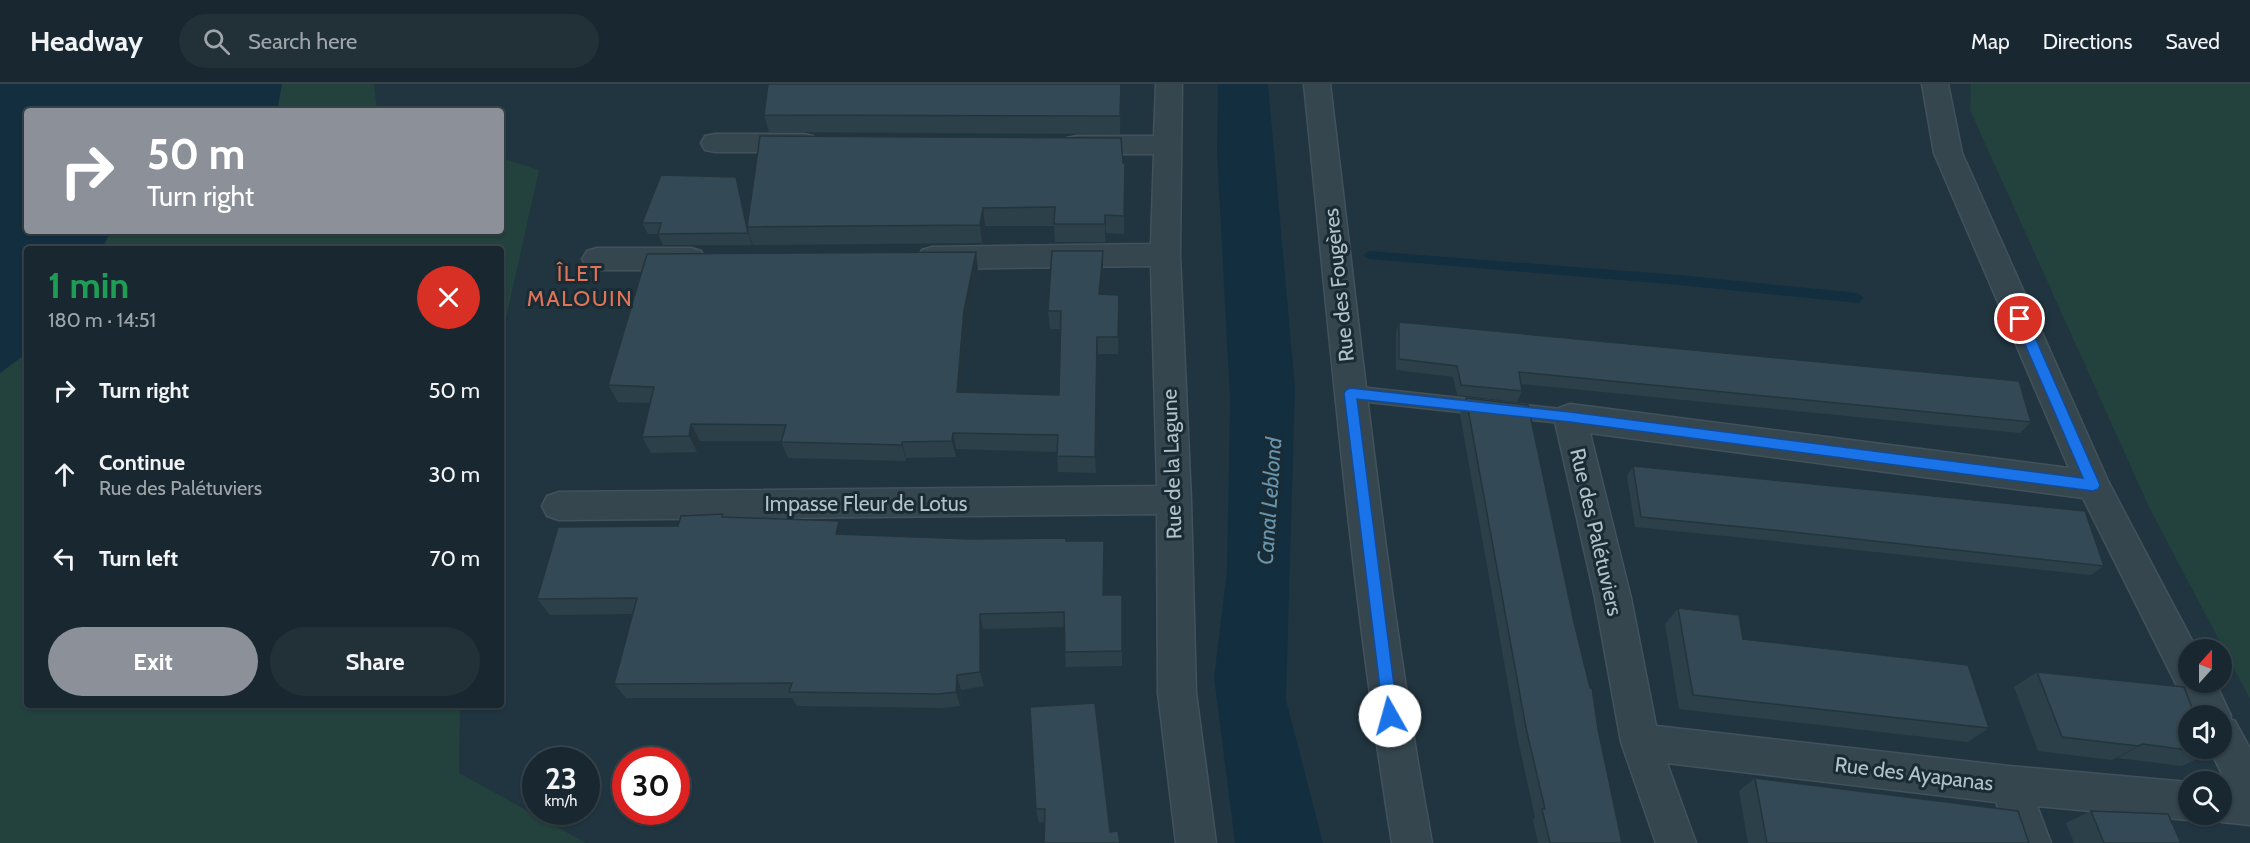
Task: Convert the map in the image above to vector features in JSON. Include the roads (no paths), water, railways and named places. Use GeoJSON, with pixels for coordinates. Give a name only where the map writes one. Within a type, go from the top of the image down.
{"type":"FeatureCollection","features":[{"type":"Feature","properties":{"kind":"street","name":"Rue de la Lagune"},"geometry":{"type":"LineString","coordinates":[[1169,84],[1165,255],[1174,500],[1177,693],[1196,843]]}},
{"type":"Feature","properties":{"kind":"street","name":"Rue des Fougères"},"geometry":{"type":"LineString","coordinates":[[1317,84],[1350,393],[1390,716],[1412,843]]}},
{"type":"Feature","properties":{"kind":"street"},"geometry":{"type":"LineString","coordinates":[[1935,84],[1948,153],[2093,485],[2178,651]]}},
{"type":"Feature","properties":{"kind":"street"},"geometry":{"type":"LineString","coordinates":[[715,143],[822,144]]}},
{"type":"Feature","properties":{"kind":"street"},"geometry":{"type":"LineString","coordinates":[[1048,145],[1167,145]]}},
{"type":"Feature","properties":{"kind":"street"},"geometry":{"type":"LineString","coordinates":[[905,258],[1165,255]]}},
{"type":"Feature","properties":{"kind":"street"},"geometry":{"type":"LineString","coordinates":[[597,259],[715,258]]}},
{"type":"Feature","properties":{"kind":"street","name":"Rue des Palétuviers"},"geometry":{"type":"LineString","coordinates":[[1676,843],[1640,742],[1613,598],[1570,417],[2093,485]]}},
{"type":"Feature","properties":{"kind":"street","name":"Impasse Fleur de Lotus"},"geometry":{"type":"LineString","coordinates":[[559,506],[1174,500]]}},
{"type":"Feature","properties":{"kind":"street","name":"Rue des Ayapanas"},"geometry":{"type":"LineString","coordinates":[[1640,742],[2009,785],[2178,800]]}},
{"type":"Feature","properties":{"kind":"street"},"geometry":{"type":"LineString","coordinates":[[2232,754],[2250,789]]}},
{"type":"Feature","properties":{"kind":"street"},"geometry":{"type":"LineString","coordinates":[[2009,785],[2031,843]]}},
{"type":"Feature","properties":{"kind":"street"},"geometry":{"type":"LineString","coordinates":[[2232,804],[2250,806]]}},
{"type":"Feature","properties":{"kind":"lane"},"geometry":{"type":"LineString","coordinates":[[1350,393],[1570,417]]}},
{"type":"Feature","properties":{"kind":"water"},"geometry":{"type":"Polygon","coordinates":[[[0,84],[282,84],[278,108],[24,108],[24,234],[110,234],[104,246],[24,246],[24,355],[0,373],[0,84]]]}},
{"type":"Feature","properties":{"kind":"water","name":"Canal Leblond"},"geometry":{"type":"Polygon","coordinates":[[[1218,84],[1268,84],[1295,388],[1286,700],[1323,843],[1235,843],[1214,677],[1227,571],[1230,400],[1217,153],[1218,84]]]}},
{"type":"Feature","properties":{"kind":"waterway"},"geometry":{"type":"LineString","coordinates":[[1369,255],[1679,280],[1858,298]]}},
{"type":"Feature","properties":{"kind":"district","name":"ÎLET MALOUIN"},"geometry":{"type":"Point","coordinates":[580,286]}}]}
